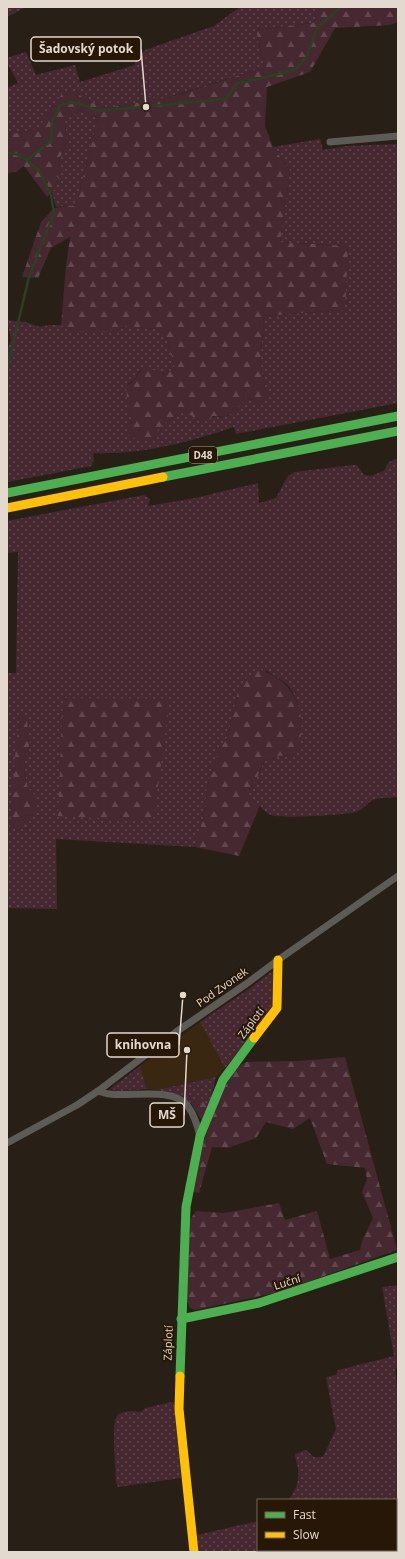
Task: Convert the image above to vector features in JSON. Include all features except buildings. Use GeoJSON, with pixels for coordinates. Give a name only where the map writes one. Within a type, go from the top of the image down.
{"type":"FeatureCollection","features":[{"type":"Feature","properties":{"kind":"main road","name":"D48"},"geometry":{"type":"LineString","coordinates":[[7,493],[398,416]]}},
{"type":"Feature","properties":{"kind":"main road","name":"D48"},"geometry":{"type":"LineString","coordinates":[[7,508],[398,431]]}},
{"type":"Feature","properties":{"kind":"main road","name":"Záplotí"},"geometry":{"type":"LineString","coordinates":[[194,1552],[178,1409],[186,1207],[200,1136],[223,1080],[277,1008],[278,960]]}},
{"type":"Feature","properties":{"kind":"main road","name":"Luční"},"geometry":{"type":"LineString","coordinates":[[181,1319],[259,1303],[398,1257]]}},
{"type":"Feature","properties":{"kind":"street"},"geometry":{"type":"LineString","coordinates":[[330,142],[398,136]]}},
{"type":"Feature","properties":{"kind":"street","name":"Pod Zvonek"},"geometry":{"type":"LineString","coordinates":[[7,1142],[77,1105],[98,1091],[176,1032],[398,876]]}},
{"type":"Feature","properties":{"kind":"street","name":"Záplotí"},"geometry":{"type":"LineString","coordinates":[[98,1091],[110,1094],[166,1095],[178,1098],[186,1104],[193,1114],[200,1136]]}},
{"type":"Feature","properties":{"kind":"street","name":"Pod Zvonek"},"geometry":{"type":"LineString","coordinates":[[7,1138],[15,1138]]}},
{"type":"Feature","properties":{"kind":"shaded area"},"geometry":{"type":"Polygon","coordinates":[[[200,1022],[225,1068],[216,1077],[156,1090],[147,1089],[140,1066],[200,1022]]]}},
{"type":"Feature","properties":{"kind":"green space"},"geometry":{"type":"Polygon","coordinates":[[[7,7],[26,7],[7,17],[7,7]]]}},
{"type":"Feature","properties":{"kind":"green space"},"geometry":{"type":"Polygon","coordinates":[[[240,7],[321,7],[313,23],[256,30],[264,67],[163,99],[155,99],[149,96],[141,102],[106,108],[84,99],[76,91],[64,91],[38,129],[7,135],[7,88],[18,83],[7,63],[7,58],[26,52],[36,75],[75,65],[80,82],[135,65],[136,55],[145,50],[214,26],[240,7]]]}},
{"type":"Feature","properties":{"kind":"green space"},"geometry":{"type":"Polygon","coordinates":[[[321,7],[398,7],[398,22],[390,25],[335,28],[310,72],[267,87],[265,126],[273,147],[290,171],[280,242],[348,246],[345,310],[264,316],[260,364],[267,396],[260,403],[256,403],[246,398],[233,412],[225,417],[213,416],[202,421],[196,420],[187,411],[162,425],[158,429],[153,439],[143,440],[130,437],[128,432],[132,418],[128,410],[126,387],[135,379],[142,368],[164,374],[171,371],[175,367],[165,335],[157,329],[126,326],[112,332],[73,332],[61,325],[70,237],[51,248],[38,278],[22,277],[41,222],[54,208],[76,205],[98,118],[80,110],[65,120],[67,145],[60,157],[57,187],[47,197],[24,166],[16,172],[7,173],[7,135],[38,129],[64,91],[76,91],[84,99],[106,108],[141,102],[149,96],[155,99],[171,97],[259,69],[264,66],[256,30],[313,23],[321,7]]]}},
{"type":"Feature","properties":{"kind":"green space"},"geometry":{"type":"Polygon","coordinates":[[[80,110],[98,118],[76,205],[56,207],[52,192],[57,186],[60,157],[67,145],[65,120],[80,110]]]}},
{"type":"Feature","properties":{"kind":"green space"},"geometry":{"type":"Polygon","coordinates":[[[320,139],[323,150],[346,146],[398,144],[398,403],[236,434],[234,427],[200,438],[147,450],[93,453],[94,459],[92,466],[7,482],[7,350],[11,340],[7,320],[25,322],[40,327],[61,325],[73,332],[112,332],[126,326],[157,329],[165,335],[175,367],[171,371],[164,374],[153,370],[139,371],[135,379],[128,384],[128,410],[132,418],[128,432],[154,434],[169,420],[187,411],[198,420],[213,417],[224,417],[233,412],[246,398],[251,400],[267,396],[260,364],[264,316],[344,310],[347,246],[280,242],[290,171],[273,147],[320,139]]]}},
{"type":"Feature","properties":{"kind":"green space"},"geometry":{"type":"Polygon","coordinates":[[[398,458],[398,797],[380,798],[371,801],[356,812],[299,817],[271,815],[259,806],[249,795],[250,787],[257,778],[265,760],[279,756],[297,754],[300,728],[299,711],[294,695],[282,680],[267,671],[254,676],[237,696],[228,736],[217,755],[207,787],[205,811],[195,847],[56,839],[57,909],[7,908],[7,673],[16,673],[18,552],[7,553],[7,521],[144,495],[150,499],[148,506],[195,498],[258,483],[259,503],[276,498],[288,476],[295,472],[357,465],[364,475],[371,476],[384,471],[389,462],[398,458]],[[21,715],[25,826],[27,816],[36,814],[24,769],[25,758],[30,743],[21,715]]]}},
{"type":"Feature","properties":{"kind":"green space"},"geometry":{"type":"Polygon","coordinates":[[[258,669],[283,682],[291,691],[297,702],[302,727],[297,754],[279,756],[265,760],[263,763],[255,782],[250,787],[249,794],[256,803],[260,805],[239,856],[195,847],[205,811],[207,787],[217,755],[228,736],[237,696],[246,678],[254,676],[258,669]]]}},
{"type":"Feature","properties":{"kind":"green space"},"geometry":{"type":"Polygon","coordinates":[[[63,698],[170,699],[153,821],[58,816],[63,698]]]}},
{"type":"Feature","properties":{"kind":"green space"},"geometry":{"type":"Polygon","coordinates":[[[20,715],[26,716],[30,743],[25,758],[24,769],[28,788],[35,795],[37,814],[27,816],[25,826],[20,830],[10,828],[15,757],[20,715]]]}},
{"type":"Feature","properties":{"kind":"green space"},"geometry":{"type":"Polygon","coordinates":[[[273,972],[273,1005],[270,1011],[225,1068],[200,1022],[273,972]]]}},
{"type":"Feature","properties":{"kind":"green space"},"geometry":{"type":"Polygon","coordinates":[[[345,1057],[397,1250],[279,1292],[195,1310],[190,1308],[186,1299],[190,1220],[196,1211],[224,1213],[279,1203],[285,1220],[317,1211],[330,1259],[360,1250],[362,1241],[373,1218],[362,1192],[367,1179],[365,1168],[327,1164],[310,1118],[293,1129],[266,1122],[256,1138],[228,1148],[212,1147],[199,1193],[193,1192],[204,1140],[223,1090],[237,1067],[246,1062],[299,1061],[345,1057]]]}},
{"type":"Feature","properties":{"kind":"green space"},"geometry":{"type":"Polygon","coordinates":[[[140,1066],[147,1089],[118,1091],[110,1089],[140,1066]]]}},
{"type":"Feature","properties":{"kind":"green space"},"geometry":{"type":"Polygon","coordinates":[[[216,1077],[207,1107],[201,1098],[191,1103],[183,1097],[175,1094],[156,1090],[216,1077]]]}},
{"type":"Feature","properties":{"kind":"green space"},"geometry":{"type":"Polygon","coordinates":[[[201,1098],[207,1107],[202,1121],[191,1103],[201,1098]]]}},
{"type":"Feature","properties":{"kind":"green space"},"geometry":{"type":"Polygon","coordinates":[[[398,1285],[398,1375],[397,1368],[395,1369],[398,1394],[398,1552],[199,1552],[197,1535],[257,1521],[257,1551],[397,1551],[397,1499],[290,1499],[298,1482],[298,1468],[295,1454],[306,1450],[314,1457],[323,1457],[336,1429],[326,1377],[336,1375],[338,1370],[394,1356],[382,1287],[398,1285]]]}},
{"type":"Feature","properties":{"kind":"green space"},"geometry":{"type":"Polygon","coordinates":[[[172,1402],[174,1403],[181,1478],[118,1487],[116,1482],[114,1437],[115,1420],[117,1416],[121,1413],[131,1411],[141,1412],[145,1408],[172,1402]]]}},
{"type":"Feature","properties":{"kind":"waterway"},"geometry":{"type":"LineString","coordinates":[[7,153],[16,154],[27,160],[51,141],[52,122],[60,105],[75,102],[99,111],[226,99],[236,84],[295,70],[306,58],[317,28],[341,7]]}},
{"type":"Feature","properties":{"kind":"waterway"},"geometry":{"type":"LineString","coordinates":[[7,369],[29,277],[54,213],[51,195],[40,172],[27,160]]}},
{"type":"Feature","properties":{"kind":"traffic: fast"},"geometry":{"type":"LineString","coordinates":[[7,493],[398,416]]}},
{"type":"Feature","properties":{"kind":"traffic: fast"},"geometry":{"type":"LineString","coordinates":[[163,477],[398,431]]}},
{"type":"Feature","properties":{"kind":"traffic: fast"},"geometry":{"type":"LineString","coordinates":[[180,1376],[186,1207],[200,1136],[223,1080],[254,1038]]}},
{"type":"Feature","properties":{"kind":"traffic: fast"},"geometry":{"type":"LineString","coordinates":[[181,1319],[259,1303],[398,1257]]}},
{"type":"Feature","properties":{"kind":"traffic: slow"},"geometry":{"type":"LineString","coordinates":[[7,508],[163,477]]}},
{"type":"Feature","properties":{"kind":"traffic: slow"},"geometry":{"type":"LineString","coordinates":[[254,1038],[277,1008],[278,960]]}},
{"type":"Feature","properties":{"kind":"traffic: slow"},"geometry":{"type":"LineString","coordinates":[[180,1376],[179,1409],[194,1552]]}},
{"type":"Feature","properties":{"kind":"place","name":"Šadovský potok"},"geometry":{"type":"Point","coordinates":[146,107]}},
{"type":"Feature","properties":{"kind":"place","name":"knihovna"},"geometry":{"type":"Point","coordinates":[183,995]}},
{"type":"Feature","properties":{"kind":"place","name":"MŠ"},"geometry":{"type":"Point","coordinates":[187,1050]}}]}
